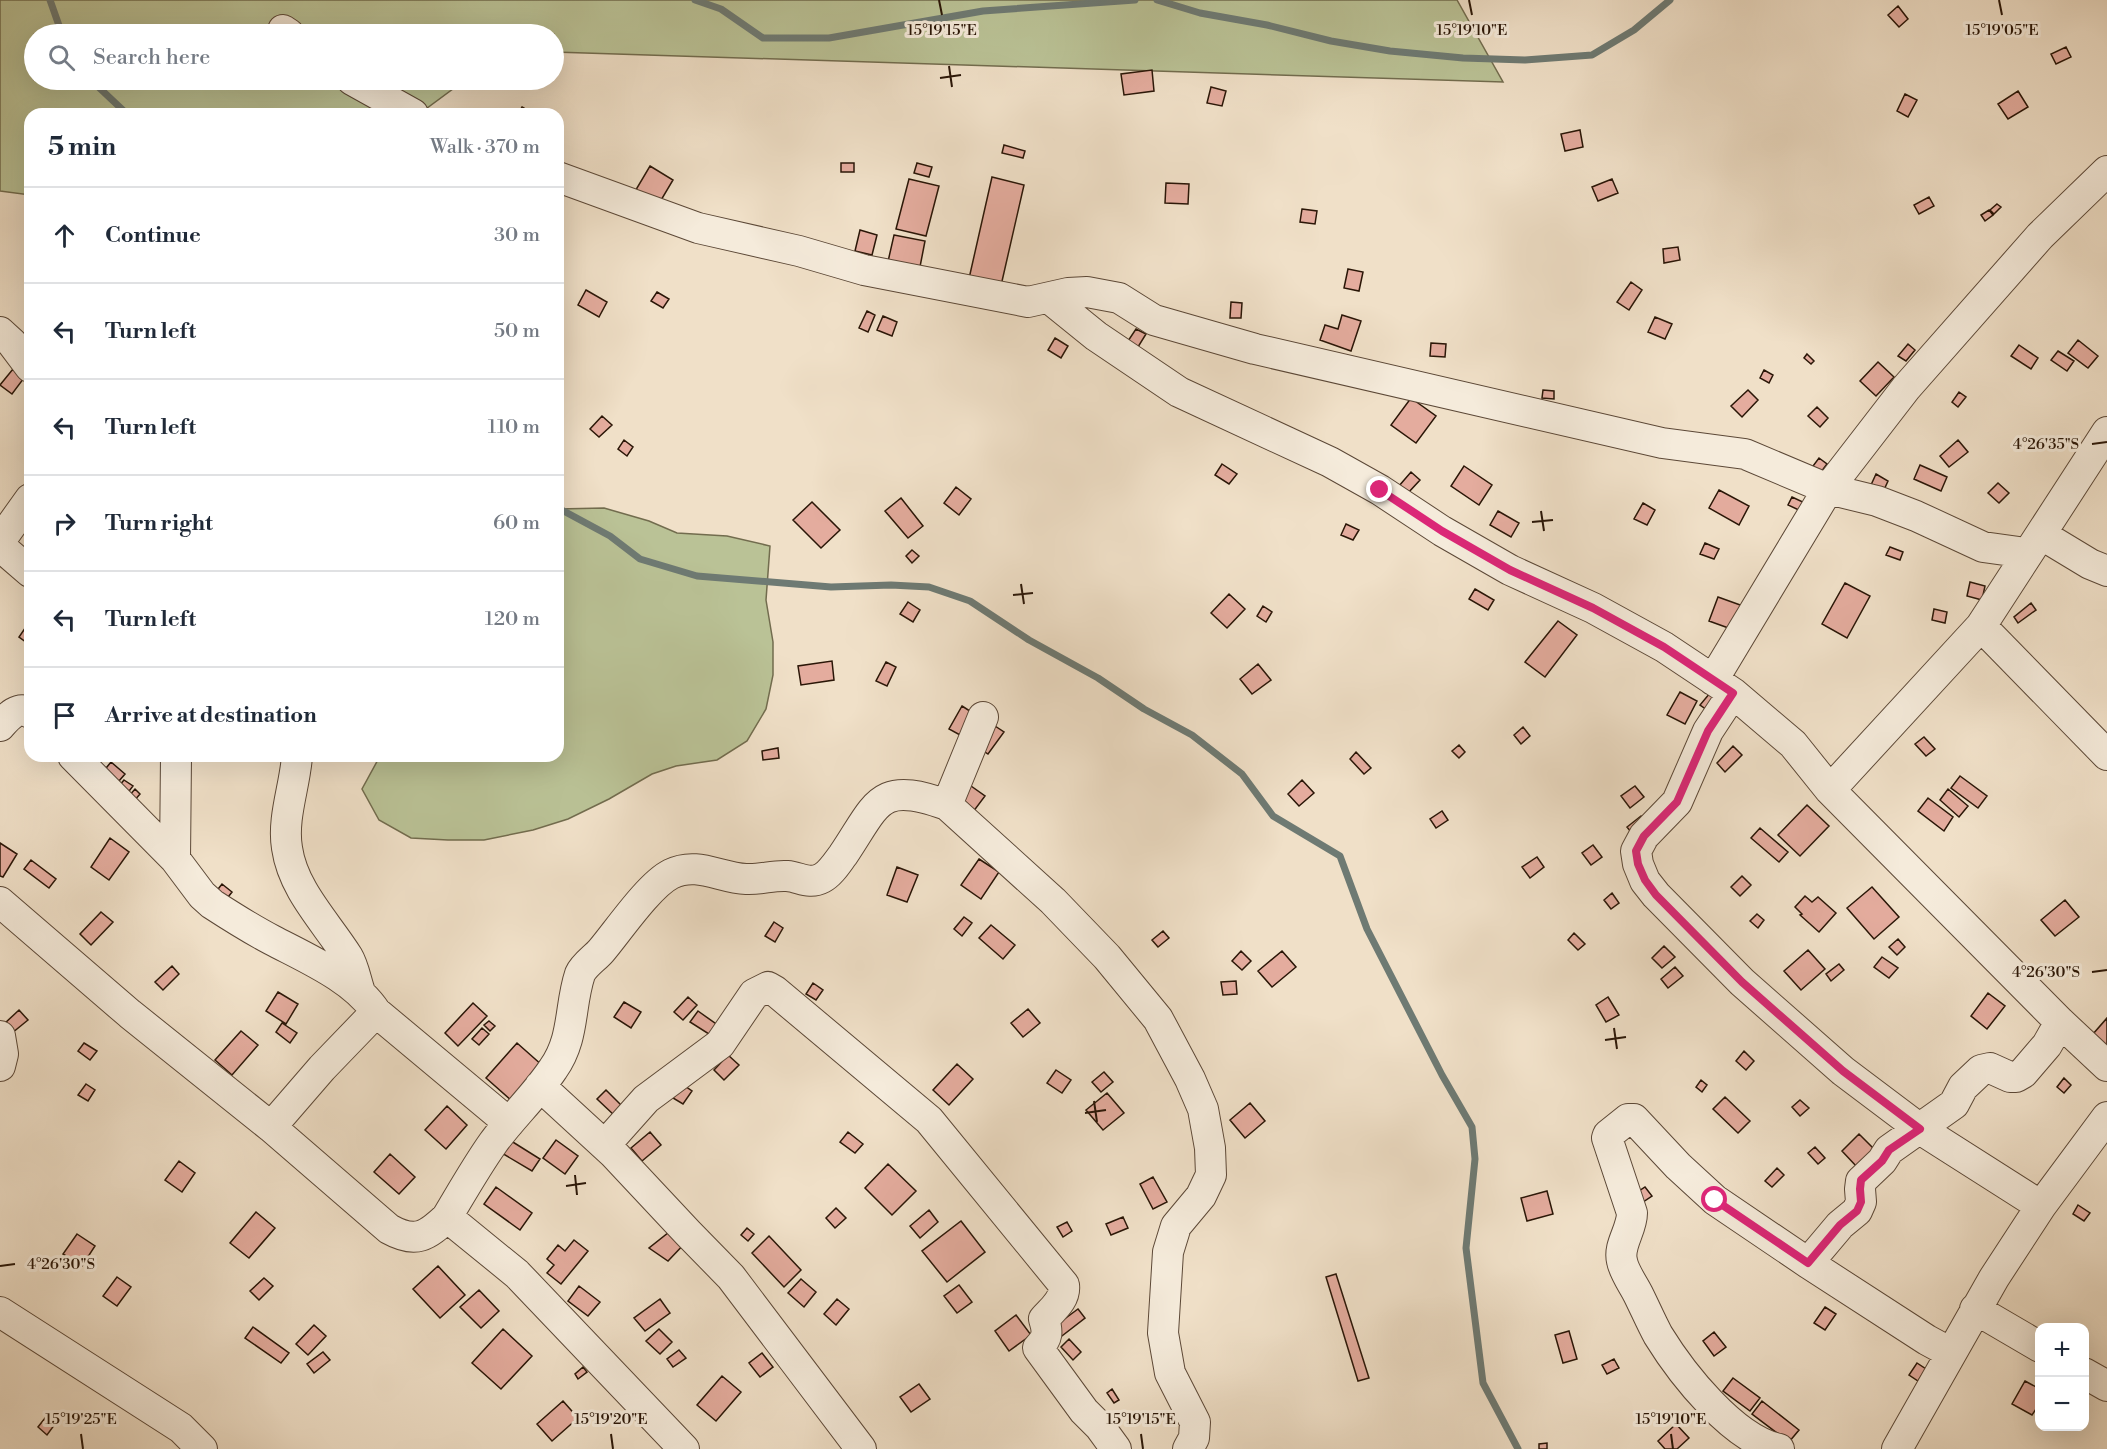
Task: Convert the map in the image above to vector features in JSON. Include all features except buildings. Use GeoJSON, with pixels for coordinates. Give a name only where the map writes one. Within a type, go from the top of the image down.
{"type":"FeatureCollection","features":[{"type":"Feature","properties":{"kind":"street"},"geometry":{"type":"LineString","coordinates":[[370,90],[402,108]]}},
{"type":"Feature","properties":{"kind":"street"},"geometry":{"type":"LineString","coordinates":[[2041,1206],[1920,1129],[1843,1071],[1742,982],[1656,895],[1645,880],[1638,864],[1636,851],[1644,836],[1677,802],[1708,731],[1723,686],[1828,489],[1906,388],[2040,236],[2105,176]]}},
{"type":"Feature","properties":{"kind":"street"},"geometry":{"type":"LineString","coordinates":[[564,179],[698,228],[799,251],[864,270],[1028,302],[1068,293],[1088,292],[1119,297],[1154,320],[1255,350],[1662,443],[1745,454],[1828,489],[1877,501],[1916,516],[1983,548],[2019,552],[2034,545],[2107,572]]}},
{"type":"Feature","properties":{"kind":"street"},"geometry":{"type":"LineString","coordinates":[[1049,298],[1096,336],[1179,392],[1330,462],[1510,570],[1593,608],[1653,641],[1723,686],[1793,744],[1830,790],[2060,1022],[2107,1066]]}},
{"type":"Feature","properties":{"kind":"street"},"geometry":{"type":"LineString","coordinates":[[0,332],[24,359]]}},
{"type":"Feature","properties":{"kind":"street"},"geometry":{"type":"LineString","coordinates":[[1830,790],[1981,626],[2107,432]]}},
{"type":"Feature","properties":{"kind":"street"},"geometry":{"type":"LineString","coordinates":[[0,541],[24,507]]}},
{"type":"Feature","properties":{"kind":"street"},"geometry":{"type":"LineString","coordinates":[[0,546],[24,567]]}},
{"type":"Feature","properties":{"kind":"street"},"geometry":{"type":"LineString","coordinates":[[1981,626],[2107,755]]}},
{"type":"Feature","properties":{"kind":"street"},"geometry":{"type":"LineString","coordinates":[[0,726],[17,711],[24,710]]}},
{"type":"Feature","properties":{"kind":"street"},"geometry":{"type":"LineString","coordinates":[[947,805],[983,717]]}},
{"type":"Feature","properties":{"kind":"street"},"geometry":{"type":"LineString","coordinates":[[79,762],[175,860],[202,896],[320,966],[368,1002],[509,1123]]}},
{"type":"Feature","properties":{"kind":"street"},"geometry":{"type":"LineString","coordinates":[[175,860],[176,762]]}},
{"type":"Feature","properties":{"kind":"street"},"geometry":{"type":"LineString","coordinates":[[297,762],[288,809],[286,846],[290,865],[303,892],[349,960],[368,1002]]}},
{"type":"Feature","properties":{"kind":"street"},"geometry":{"type":"LineString","coordinates":[[0,902],[130,1014],[271,1127],[389,1229],[410,1238],[426,1235],[447,1216],[494,1142],[554,1069],[565,1048],[571,1028],[582,969],[600,952],[645,897],[669,875],[685,869],[699,869],[744,879],[782,876],[814,882],[825,877],[837,863],[876,804],[891,795],[927,798],[947,805],[1053,901],[1107,957],[1158,1019],[1190,1079],[1203,1110],[1210,1148],[1211,1175],[1201,1196],[1176,1226],[1168,1252],[1163,1333],[1170,1373],[1195,1422],[1194,1438],[1188,1449]]}},
{"type":"Feature","properties":{"kind":"street"},"geometry":{"type":"LineString","coordinates":[[605,1144],[646,1099],[720,1044],[754,994],[768,987],[776,991],[929,1120],[1064,1285],[1063,1297],[1044,1318],[1048,1331],[1045,1341],[1038,1348],[1084,1411],[1100,1427],[1116,1449]]}},
{"type":"Feature","properties":{"kind":"street"},"geometry":{"type":"LineString","coordinates":[[271,1127],[322,1068],[368,1002]]}},
{"type":"Feature","properties":{"kind":"street"},"geometry":{"type":"LineString","coordinates":[[1808,1263],[1840,1225],[1857,1211],[1861,1202],[1861,1180],[1882,1161],[1889,1150],[1954,1104],[1964,1087],[1981,1070],[1990,1068],[2010,1077],[2023,1073],[2047,1045],[2060,1022]]}},
{"type":"Feature","properties":{"kind":"street"},"geometry":{"type":"LineString","coordinates":[[0,1036],[3,1054],[0,1066]]}},
{"type":"Feature","properties":{"kind":"street"},"geometry":{"type":"LineString","coordinates":[[540,1086],[605,1144],[731,1277],[861,1449]]}},
{"type":"Feature","properties":{"kind":"street"},"geometry":{"type":"LineString","coordinates":[[1897,1449],[1975,1309],[2041,1206],[2107,1117]]}},
{"type":"Feature","properties":{"kind":"street"},"geometry":{"type":"LineString","coordinates":[[1779,1449],[1767,1447],[1734,1426],[1703,1395],[1658,1335],[1622,1262],[1622,1248],[1632,1223],[1632,1213],[1607,1142],[1608,1135],[1628,1119],[1634,1119],[1678,1166],[1715,1200],[1808,1263],[1951,1353]]}},
{"type":"Feature","properties":{"kind":"street"},"geometry":{"type":"LineString","coordinates":[[447,1216],[517,1274],[684,1449]]}},
{"type":"Feature","properties":{"kind":"street"},"geometry":{"type":"LineString","coordinates":[[1975,1309],[2035,1344]]}},
{"type":"Feature","properties":{"kind":"street"},"geometry":{"type":"LineString","coordinates":[[0,1312],[181,1428],[202,1449]]}},
{"type":"Feature","properties":{"kind":"street"},"geometry":{"type":"LineString","coordinates":[[2089,1375],[2107,1386]]}},
{"type":"Feature","properties":{"kind":"green space"},"geometry":{"type":"Polygon","coordinates":[[[0,0],[1457,0],[1503,82],[564,52],[564,24],[24,24],[24,90],[451,90],[427,108],[24,108],[24,194],[0,191],[0,0]]]}},
{"type":"Feature","properties":{"kind":"green space"},"geometry":{"type":"Polygon","coordinates":[[[604,508],[649,521],[677,533],[727,536],[770,546],[766,600],[773,642],[773,675],[766,709],[747,741],[717,760],[676,766],[652,774],[568,819],[533,830],[484,840],[411,838],[379,820],[362,789],[377,762],[564,762],[564,509],[604,508]]]}},
{"type":"Feature","properties":{"kind":"waterway"},"geometry":{"type":"LineString","coordinates":[[50,0],[58,24]]}},
{"type":"Feature","properties":{"kind":"waterway"},"geometry":{"type":"LineString","coordinates":[[695,0],[721,9],[763,38],[829,38],[983,11],[1135,0]]}},
{"type":"Feature","properties":{"kind":"waterway"},"geometry":{"type":"LineString","coordinates":[[1157,0],[1200,13],[1390,51],[1463,58],[1525,60],[1592,55],[1634,30],[1670,0]]}},
{"type":"Feature","properties":{"kind":"waterway"},"geometry":{"type":"LineString","coordinates":[[102,90],[121,108]]}},
{"type":"Feature","properties":{"kind":"waterway"},"geometry":{"type":"LineString","coordinates":[[564,511],[610,536],[640,559],[697,576],[831,587],[891,585],[929,587],[970,601],[1029,640],[1098,678],[1144,709],[1192,735],[1242,774],[1273,816],[1340,856],[1367,929],[1442,1075],[1472,1127],[1475,1159],[1466,1248],[1483,1383],[1518,1449]]}},
{"type":"Feature","properties":{"kind":"route"},"geometry":{"type":"LineString","coordinates":[[1380,490],[1442,531],[1510,570],[1593,608],[1664,647],[1733,693],[1708,731],[1677,802],[1644,836],[1636,851],[1638,864],[1645,880],[1656,895],[1742,982],[1843,1071],[1920,1129],[1889,1150],[1882,1161],[1861,1180],[1860,1207],[1840,1225],[1808,1263],[1715,1200]]}}]}
